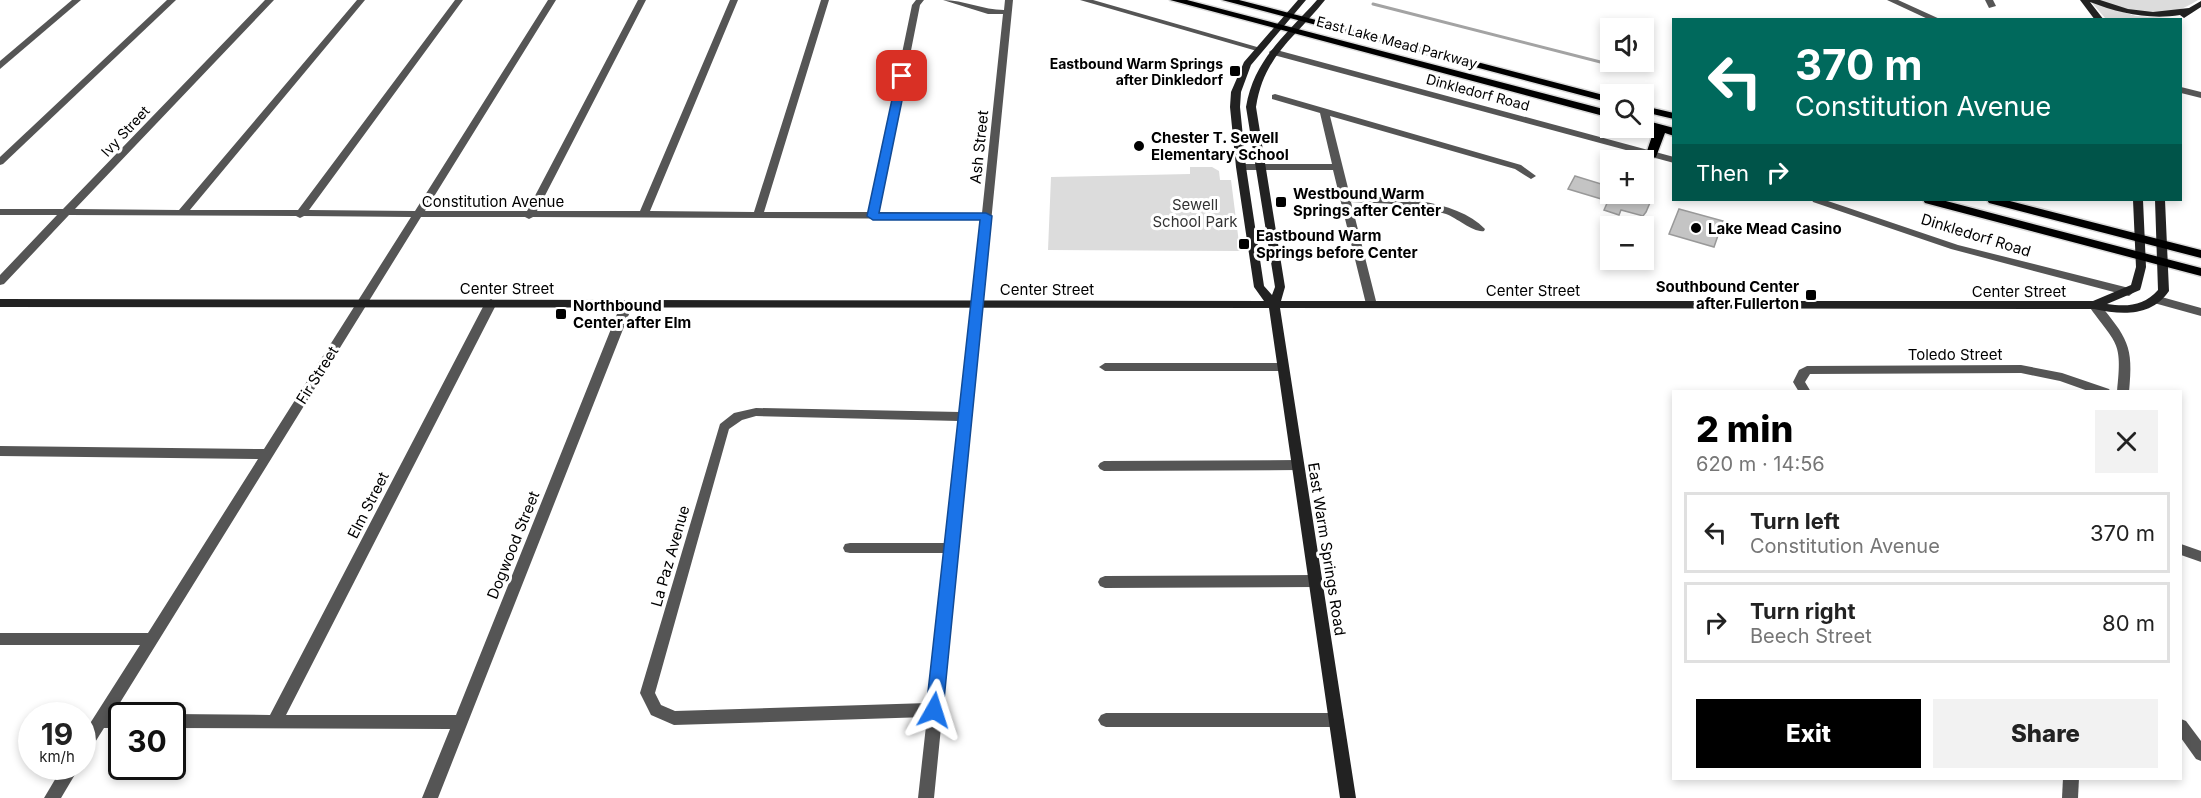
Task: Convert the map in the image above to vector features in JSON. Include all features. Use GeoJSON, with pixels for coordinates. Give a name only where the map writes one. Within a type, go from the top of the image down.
{"type":"FeatureCollection","features":[{"type":"Feature","properties":{"kind":"main road","name":"East Lake Mead Parkway"},"geometry":{"type":"LineString","coordinates":[[1175,0],[1600,113]]}},
{"type":"Feature","properties":{"kind":"main road","name":"East Lake Mead Parkway"},"geometry":{"type":"LineString","coordinates":[[1227,0],[1600,97]]}},
{"type":"Feature","properties":{"kind":"main road"},"geometry":{"type":"LineString","coordinates":[[1513,90],[1552,92],[1600,105]]}},
{"type":"Feature","properties":{"kind":"main road"},"geometry":{"type":"LineString","coordinates":[[1654,112],[1672,116]]}},
{"type":"Feature","properties":{"kind":"main road"},"geometry":{"type":"LineString","coordinates":[[1654,126],[1672,131]]}},
{"type":"Feature","properties":{"kind":"main road"},"geometry":{"type":"LineString","coordinates":[[1661,128],[1672,126]]}},
{"type":"Feature","properties":{"kind":"main road"},"geometry":{"type":"LineString","coordinates":[[1653,150],[1661,128]]}},
{"type":"Feature","properties":{"kind":"main road"},"geometry":{"type":"LineString","coordinates":[[1933,201],[2201,272]]}},
{"type":"Feature","properties":{"kind":"main road"},"geometry":{"type":"LineString","coordinates":[[1997,201],[2201,254]]}},
{"type":"Feature","properties":{"kind":"street"},"geometry":{"type":"LineString","coordinates":[[0,66],[77,0]]}},
{"type":"Feature","properties":{"kind":"street"},"geometry":{"type":"LineString","coordinates":[[0,162],[172,0]]}},
{"type":"Feature","properties":{"kind":"street","name":"Ivy Street"},"geometry":{"type":"LineString","coordinates":[[0,282],[270,0]]}},
{"type":"Feature","properties":{"kind":"street"},"geometry":{"type":"LineString","coordinates":[[181,214],[361,0]]}},
{"type":"Feature","properties":{"kind":"street"},"geometry":{"type":"LineString","coordinates":[[300,215],[459,0]]}},
{"type":"Feature","properties":{"kind":"street","name":"Fir Street"},"geometry":{"type":"LineString","coordinates":[[96,729],[552,0]]}},
{"type":"Feature","properties":{"kind":"street"},"geometry":{"type":"LineString","coordinates":[[529,216],[642,0]]}},
{"type":"Feature","properties":{"kind":"street"},"geometry":{"type":"LineString","coordinates":[[643,216],[734,0]]}},
{"type":"Feature","properties":{"kind":"street"},"geometry":{"type":"LineString","coordinates":[[758,216],[825,0]]}},
{"type":"Feature","properties":{"kind":"street"},"geometry":{"type":"LineString","coordinates":[[873,216],[916,5],[920,0]]}},
{"type":"Feature","properties":{"kind":"street"},"geometry":{"type":"LineString","coordinates":[[947,0],[988,12],[1008,6]]}},
{"type":"Feature","properties":{"kind":"street"},"geometry":{"type":"LineString","coordinates":[[1084,0],[1260,49]]}},
{"type":"Feature","properties":{"kind":"street","name":"East Warm Springs Road"},"geometry":{"type":"LineString","coordinates":[[1274,305],[1259,287],[1241,167],[1235,107],[1236,92],[1240,77],[1260,49],[1302,0]]}},
{"type":"Feature","properties":{"kind":"street","name":"East Warm Springs Road"},"geometry":{"type":"LineString","coordinates":[[1322,0],[1261,68],[1252,93],[1251,115],[1280,288],[1274,305],[1348,798]]}},
{"type":"Feature","properties":{"kind":"street"},"geometry":{"type":"LineString","coordinates":[[1891,0],[1933,18]]}},
{"type":"Feature","properties":{"kind":"street"},"geometry":{"type":"LineString","coordinates":[[2084,0],[2098,18]]}},
{"type":"Feature","properties":{"kind":"street"},"geometry":{"type":"LineString","coordinates":[[2092,0],[2121,10],[2144,14],[2170,15],[2190,10]]}},
{"type":"Feature","properties":{"kind":"street"},"geometry":{"type":"LineString","coordinates":[[2180,18],[2201,3]]}},
{"type":"Feature","properties":{"kind":"street","name":"Ash Street"},"geometry":{"type":"LineString","coordinates":[[926,798],[963,417],[979,304],[1008,6]]}},
{"type":"Feature","properties":{"kind":"street","name":"Dinkledorf Road"},"geometry":{"type":"LineString","coordinates":[[1274,52],[1637,150]]}},
{"type":"Feature","properties":{"kind":"street"},"geometry":{"type":"LineString","coordinates":[[2182,90],[2201,95]]}},
{"type":"Feature","properties":{"kind":"street"},"geometry":{"type":"LineString","coordinates":[[1275,97],[1518,166],[1531,176]]}},
{"type":"Feature","properties":{"kind":"street"},"geometry":{"type":"LineString","coordinates":[[1324,111],[1371,305]]}},
{"type":"Feature","properties":{"kind":"street","name":"Dinkledorf Road"},"geometry":{"type":"LineString","coordinates":[[1654,155],[1672,159]]}},
{"type":"Feature","properties":{"kind":"street"},"geometry":{"type":"LineString","coordinates":[[1241,167],[1336,167]]}},
{"type":"Feature","properties":{"kind":"street"},"geometry":{"type":"LineString","coordinates":[[1344,199],[1403,200],[1469,220],[1480,229]]}},
{"type":"Feature","properties":{"kind":"street","name":"Dinkledorf Road"},"geometry":{"type":"LineString","coordinates":[[1820,201],[1955,247],[2129,292]]}},
{"type":"Feature","properties":{"kind":"street"},"geometry":{"type":"LineString","coordinates":[[2129,292],[2136,287],[2139,279],[2141,257],[2138,201]]}},
{"type":"Feature","properties":{"kind":"street"},"geometry":{"type":"LineString","coordinates":[[2160,201],[2164,291],[2158,300],[2201,312]]}},
{"type":"Feature","properties":{"kind":"street","name":"Constitution Avenue"},"geometry":{"type":"LineString","coordinates":[[0,212],[416,216],[986,216]]}},
{"type":"Feature","properties":{"kind":"street","name":"Center Street"},"geometry":{"type":"LineString","coordinates":[[2094,305],[2129,292]]}},
{"type":"Feature","properties":{"kind":"street","name":"Center Street"},"geometry":{"type":"LineString","coordinates":[[0,303],[2094,305],[2120,312],[2147,306],[2158,300]]}},
{"type":"Feature","properties":{"kind":"street","name":"Elm Street"},"geometry":{"type":"LineString","coordinates":[[274,722],[490,303]]}},
{"type":"Feature","properties":{"kind":"street","name":"Dogwood Street"},"geometry":{"type":"LineString","coordinates":[[430,798],[627,304]]}},
{"type":"Feature","properties":{"kind":"street"},"geometry":{"type":"LineString","coordinates":[[2094,305],[2121,338],[2127,354],[2123,390]]}},
{"type":"Feature","properties":{"kind":"street"},"geometry":{"type":"LineString","coordinates":[[1105,367],[1283,366]]}},
{"type":"Feature","properties":{"kind":"street","name":"Toledo Street"},"geometry":{"type":"LineString","coordinates":[[1804,390],[1799,382],[1807,370],[2021,369],[2062,377],[2099,390]]}},
{"type":"Feature","properties":{"kind":"street","name":"La Paz Avenue"},"geometry":{"type":"LineString","coordinates":[[934,710],[674,718],[656,710],[647,693],[724,427],[738,416],[756,412],[963,417]]}},
{"type":"Feature","properties":{"kind":"street"},"geometry":{"type":"LineString","coordinates":[[0,451],[268,454]]}},
{"type":"Feature","properties":{"kind":"street"},"geometry":{"type":"LineString","coordinates":[[1104,466],[1298,465]]}},
{"type":"Feature","properties":{"kind":"street"},"geometry":{"type":"LineString","coordinates":[[850,548],[950,548]]}},
{"type":"Feature","properties":{"kind":"street"},"geometry":{"type":"LineString","coordinates":[[2182,549],[2201,557]]}},
{"type":"Feature","properties":{"kind":"street"},"geometry":{"type":"LineString","coordinates":[[1105,582],[1316,581]]}},
{"type":"Feature","properties":{"kind":"street"},"geometry":{"type":"LineString","coordinates":[[0,639],[152,639]]}},
{"type":"Feature","properties":{"kind":"street"},"geometry":{"type":"LineString","coordinates":[[1106,720],[1336,720]]}},
{"type":"Feature","properties":{"kind":"street"},"geometry":{"type":"LineString","coordinates":[[101,721],[108,721]]}},
{"type":"Feature","properties":{"kind":"street"},"geometry":{"type":"LineString","coordinates":[[186,721],[460,722]]}},
{"type":"Feature","properties":{"kind":"street"},"geometry":{"type":"LineString","coordinates":[[2182,727],[2201,754]]}},
{"type":"Feature","properties":{"kind":"street"},"geometry":{"type":"LineString","coordinates":[[52,798],[63,780]]}},
{"type":"Feature","properties":{"kind":"street"},"geometry":{"type":"LineString","coordinates":[[2070,798],[2071,780]]}},
{"type":"Feature","properties":{"kind":"green space"},"geometry":{"type":"Polygon","coordinates":[[[2097,0],[2198,0],[2173,11],[2148,13],[2097,0]]]}},
{"type":"Feature","properties":{"kind":"green space"},"geometry":{"type":"Polygon","coordinates":[[[2091,2],[2136,16],[2170,18],[2105,18],[2091,2]]]}},
{"type":"Feature","properties":{"kind":"green space","name":"Sewell School Park"},"geometry":{"type":"Polygon","coordinates":[[[1190,167],[1212,167],[1219,171],[1220,180],[1231,180],[1240,251],[1048,250],[1051,177],[1190,174],[1190,167]]]}},
{"type":"Feature","properties":{"kind":"building"},"geometry":{"type":"Polygon","coordinates":[[[1575,176],[1600,184],[1600,199],[1568,189],[1575,176]]]}},
{"type":"Feature","properties":{"kind":"building"},"geometry":{"type":"Polygon","coordinates":[[[1607,204],[1649,204],[1643,216],[1621,210],[1619,215],[1604,210],[1607,204]]]}},
{"type":"Feature","properties":{"kind":"building","name":"Lake Mead Casino"},"geometry":{"type":"Polygon","coordinates":[[[1679,209],[1723,221],[1714,247],[1669,234],[1679,209]]]}},
{"type":"Feature","properties":{"kind":"waterway"},"geometry":{"type":"LineString","coordinates":[[1373,4],[1600,62]]}},
{"type":"Feature","properties":{"kind":"place","name":"Eastbound Warm Springs after Dinkledorf"},"geometry":{"type":"Point","coordinates":[1235,71]}},
{"type":"Feature","properties":{"kind":"place","name":"Chester T. Sewell Elementary School"},"geometry":{"type":"Point","coordinates":[1139,146]}},
{"type":"Feature","properties":{"kind":"place","name":"Westbound Warm Springs after Center"},"geometry":{"type":"Point","coordinates":[1281,202]}},
{"type":"Feature","properties":{"kind":"place","name":"Lake Mead Casino"},"geometry":{"type":"Point","coordinates":[1696,228]}},
{"type":"Feature","properties":{"kind":"place","name":"Eastbound Warm Springs before Center"},"geometry":{"type":"Point","coordinates":[1244,244]}},
{"type":"Feature","properties":{"kind":"place","name":"Southbound Center after Fullerton"},"geometry":{"type":"Point","coordinates":[1811,295]}},
{"type":"Feature","properties":{"kind":"place","name":"Northbound Center after Elm"},"geometry":{"type":"Point","coordinates":[561,314]}},
{"type":"Feature","properties":{"kind":"route"},"geometry":{"type":"LineString","coordinates":[[902,76],[873,216],[986,216],[979,304],[963,417],[934,710]]}}]}
